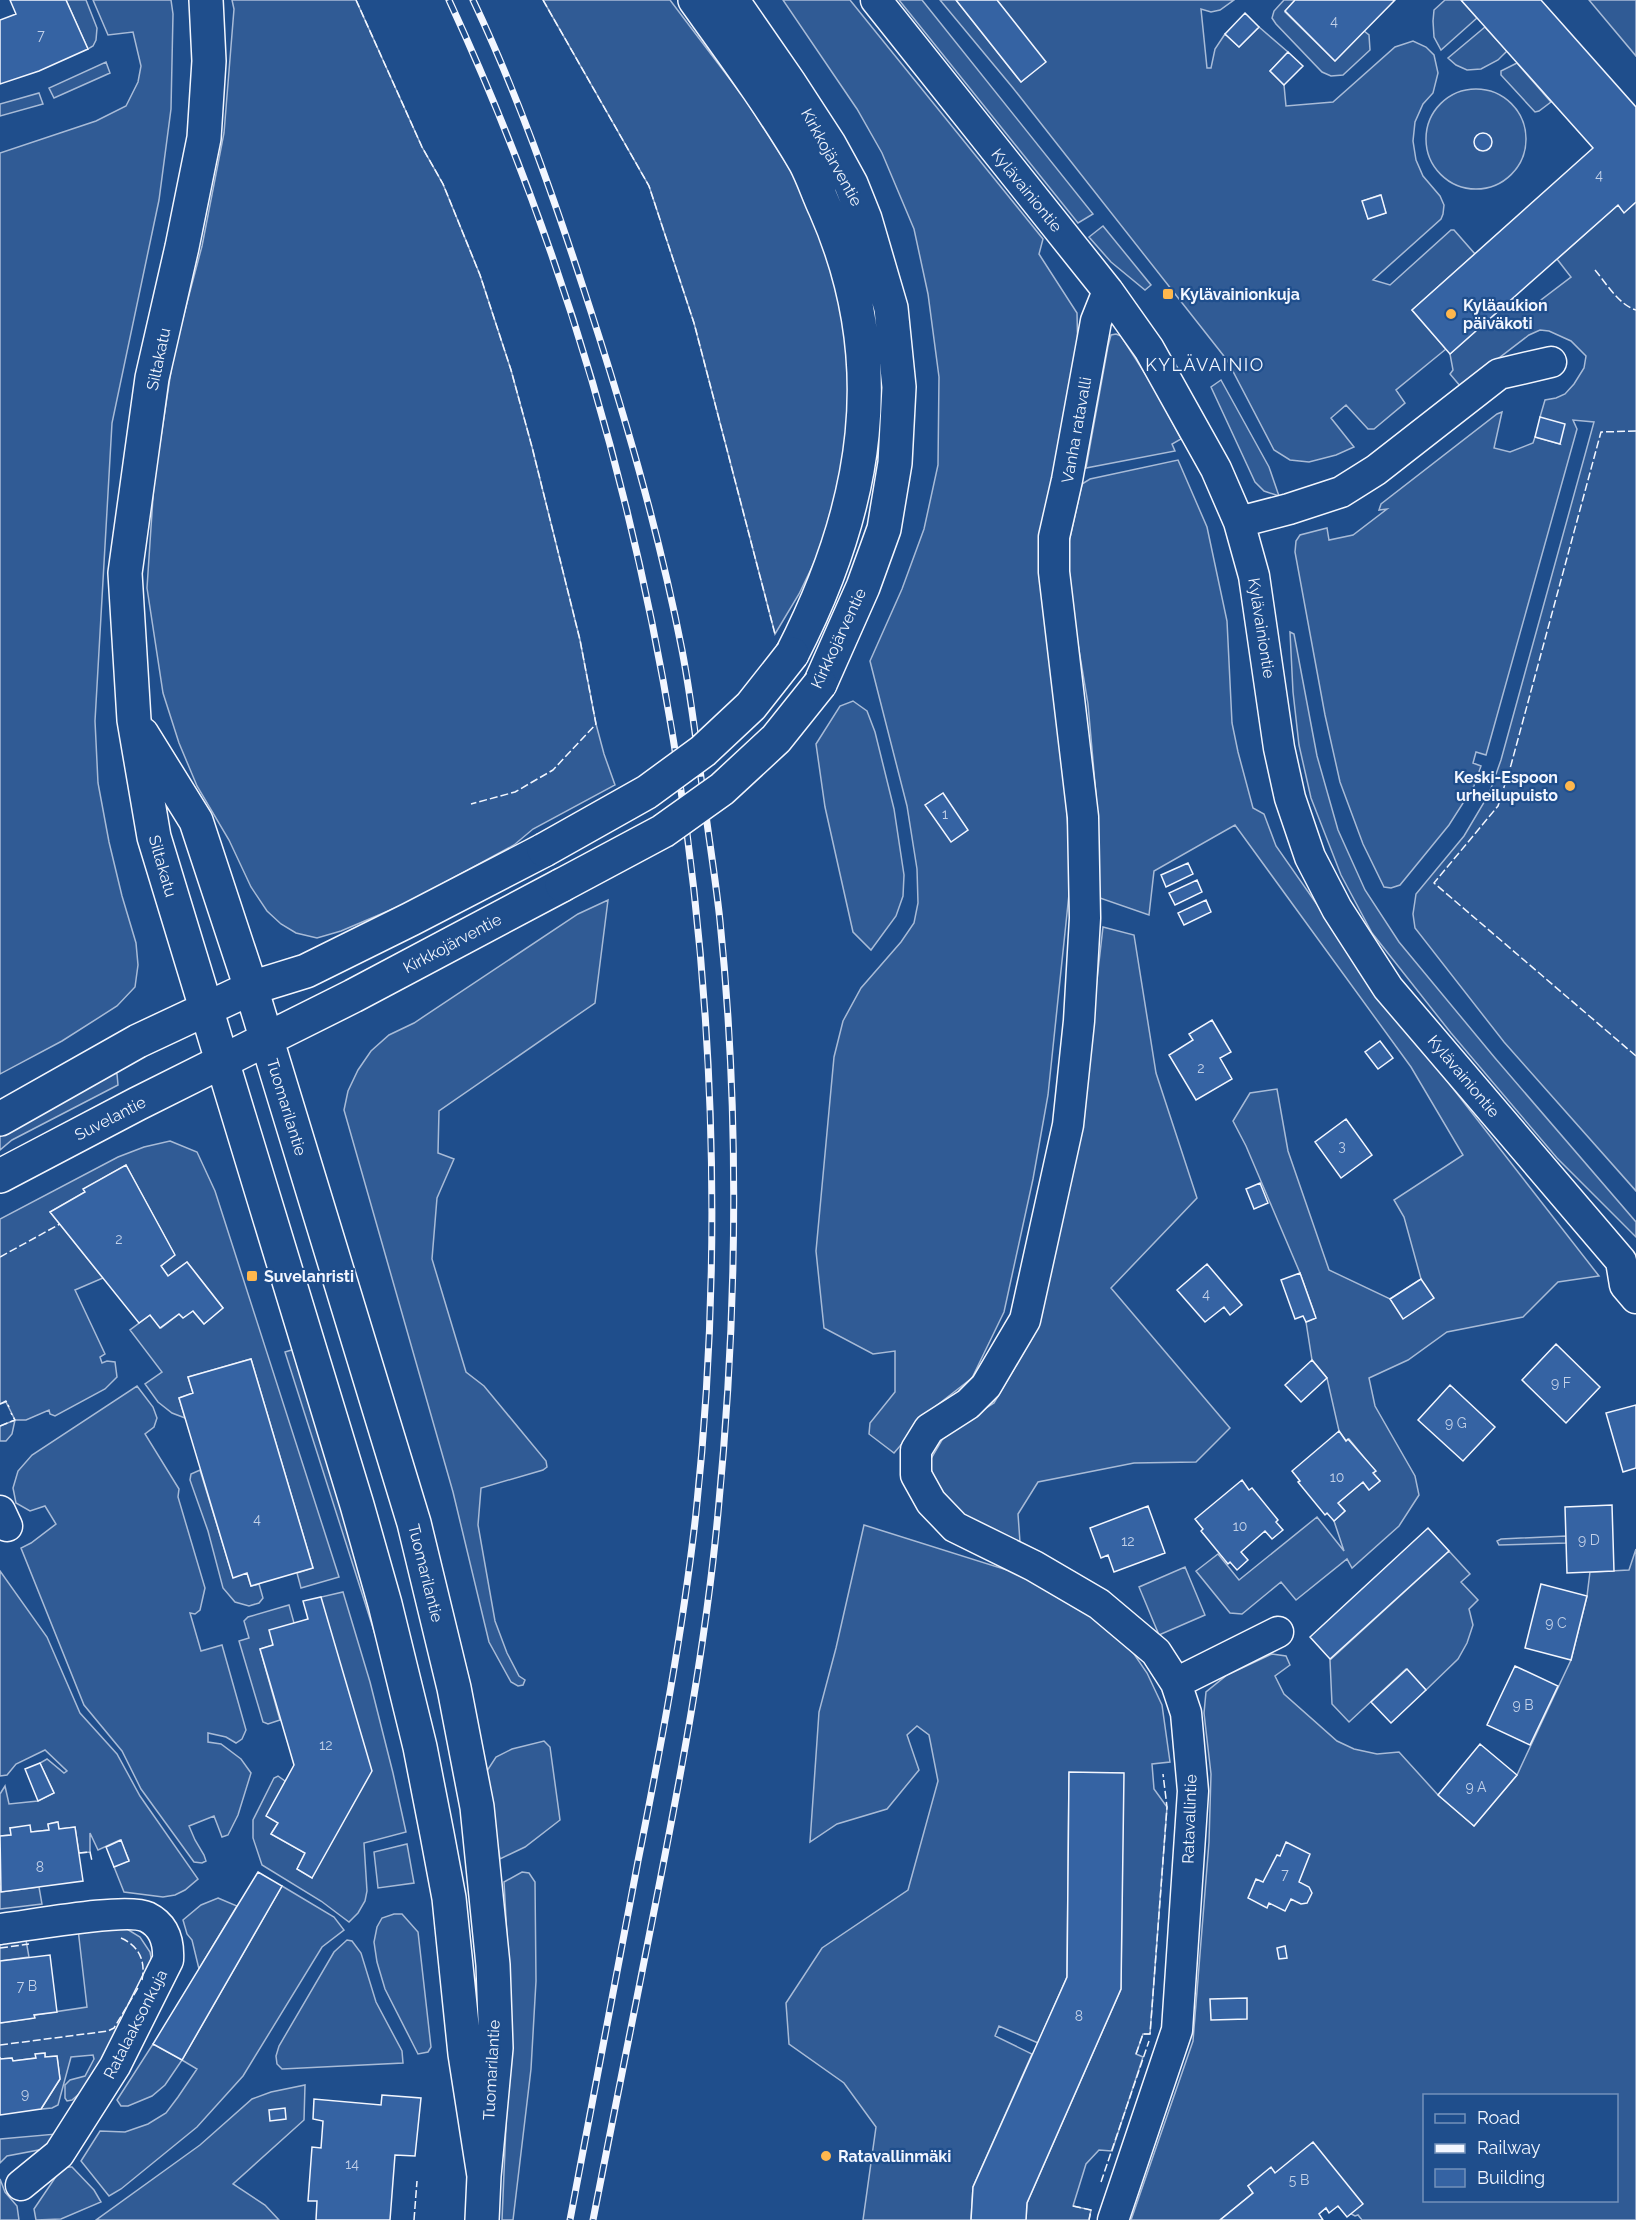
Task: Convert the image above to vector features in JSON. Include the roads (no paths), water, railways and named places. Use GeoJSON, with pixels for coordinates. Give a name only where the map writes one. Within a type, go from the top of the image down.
{"type":"FeatureCollection","features":[{"type":"Feature","properties":{"kind":"main road","name":"Siltakatu"},"geometry":{"type":"LineString","coordinates":[[206,0],[208,61],[204,138],[183,247],[152,378],[125,573],[134,720],[154,837],[206,1009]]}},
{"type":"Feature","properties":{"kind":"main road","name":"Kirkkojärventie"},"geometry":{"type":"LineString","coordinates":[[206,1009],[251,988],[306,970],[411,919],[544,850],[647,792],[703,751],[751,706],[792,654],[813,612],[832,565],[862,449],[866,385],[859,318],[850,277],[834,229],[806,164],[767,102],[695,0]]}},
{"type":"Feature","properties":{"kind":"main road","name":"Kirkkojärventie"},"geometry":{"type":"LineString","coordinates":[[221,1061],[353,996],[663,831],[722,789],[776,739],[820,684],[863,587],[884,529],[895,463],[899,387],[891,308],[865,219],[850,184],[829,144],[732,0]]}},
{"type":"Feature","properties":{"kind":"main road","name":"Siltakatu"},"geometry":{"type":"LineString","coordinates":[[134,720],[196,821],[251,988]]}},
{"type":"Feature","properties":{"kind":"main road","name":"Tuomarilantie"},"geometry":{"type":"LineString","coordinates":[[251,988],[414,1523],[454,1688],[477,1807],[493,1965],[496,2048],[482,2220]]}},
{"type":"Feature","properties":{"kind":"main road","name":"Tuomarilantie"},"geometry":{"type":"LineString","coordinates":[[206,1009],[357,1505],[385,1604],[420,1747],[449,1898],[465,2054],[484,2176]]}},
{"type":"Feature","properties":{"kind":"main road"},"geometry":{"type":"LineString","coordinates":[[0,1119],[138,1041],[206,1009]]}},
{"type":"Feature","properties":{"kind":"main road","name":"Suvelantie"},"geometry":{"type":"LineString","coordinates":[[0,1176],[221,1061]]}},
{"type":"Feature","properties":{"kind":"street","name":"Kylävainiontie"},"geometry":{"type":"LineString","coordinates":[[876,0],[1108,291],[1149,349],[1215,469],[1239,522],[1254,576],[1282,767],[1310,857],[1337,909],[1388,988],[1628,1263],[1625,1285],[1636,1298]]}},
{"type":"Feature","properties":{"kind":"street","name":"Vanha ratavalli"},"geometry":{"type":"LineString","coordinates":[[931,1502],[916,1475],[916,1450],[929,1429],[968,1404],[986,1386],[1025,1320],[1068,1125],[1079,1021],[1085,918],[1083,817],[1054,572],[1054,537],[1067,480],[1096,321],[1108,291]]}},
{"type":"Feature","properties":{"kind":"street"},"geometry":{"type":"LineString","coordinates":[[1239,522],[1341,492],[1376,470],[1499,374],[1551,362]]}},
{"type":"Feature","properties":{"kind":"street","name":"Ratavallintie"},"geometry":{"type":"LineString","coordinates":[[931,1502],[955,1527],[1034,1566],[1099,1604],[1156,1652],[1176,1683],[1186,1713],[1193,1791],[1177,2030],[1113,2220]]}},
{"type":"Feature","properties":{"kind":"street"},"geometry":{"type":"LineString","coordinates":[[1176,1683],[1278,1632]]}},
{"type":"Feature","properties":{"kind":"street","name":"Ratalaaksonkuja"},"geometry":{"type":"LineString","coordinates":[[0,1929],[119,1914],[147,1917],[162,1929],[169,1943],[168,1960],[115,2067],[59,2154],[21,2185]]}},
{"type":"Feature","properties":{"kind":"railway"},"geometry":{"type":"LineString","coordinates":[[449,0],[524,178],[586,361],[636,549],[673,740],[698,933],[710,1127],[710,1321],[691,1557],[663,1731],[570,2220]]}},
{"type":"Feature","properties":{"kind":"railway"},"geometry":{"type":"LineString","coordinates":[[473,0],[519,106],[571,251],[625,422],[662,558],[686,670],[695,729],[720,921],[731,1069],[734,1217],[732,1291],[724,1439],[713,1561],[684,1753],[593,2220]]}},
{"type":"Feature","properties":{"kind":"place","name":"Kylävainionkuja"},"geometry":{"type":"Point","coordinates":[1168,294]}},
{"type":"Feature","properties":{"kind":"place","name":"Kyläaukion päiväkoti"},"geometry":{"type":"Point","coordinates":[1451,314]}},
{"type":"Feature","properties":{"kind":"place","name":"Keski-Espoon urheilupuisto"},"geometry":{"type":"Point","coordinates":[1570,786]}},
{"type":"Feature","properties":{"kind":"place","name":"Suvelanristi"},"geometry":{"type":"Point","coordinates":[252,1276]}},
{"type":"Feature","properties":{"kind":"place","name":"Ratavallinmäki"},"geometry":{"type":"Point","coordinates":[826,2156]}},
{"type":"Feature","properties":{"kind":"district","name":"KYLÄVAINIO"},"geometry":{"type":"Point","coordinates":[1205,365]}}]}
